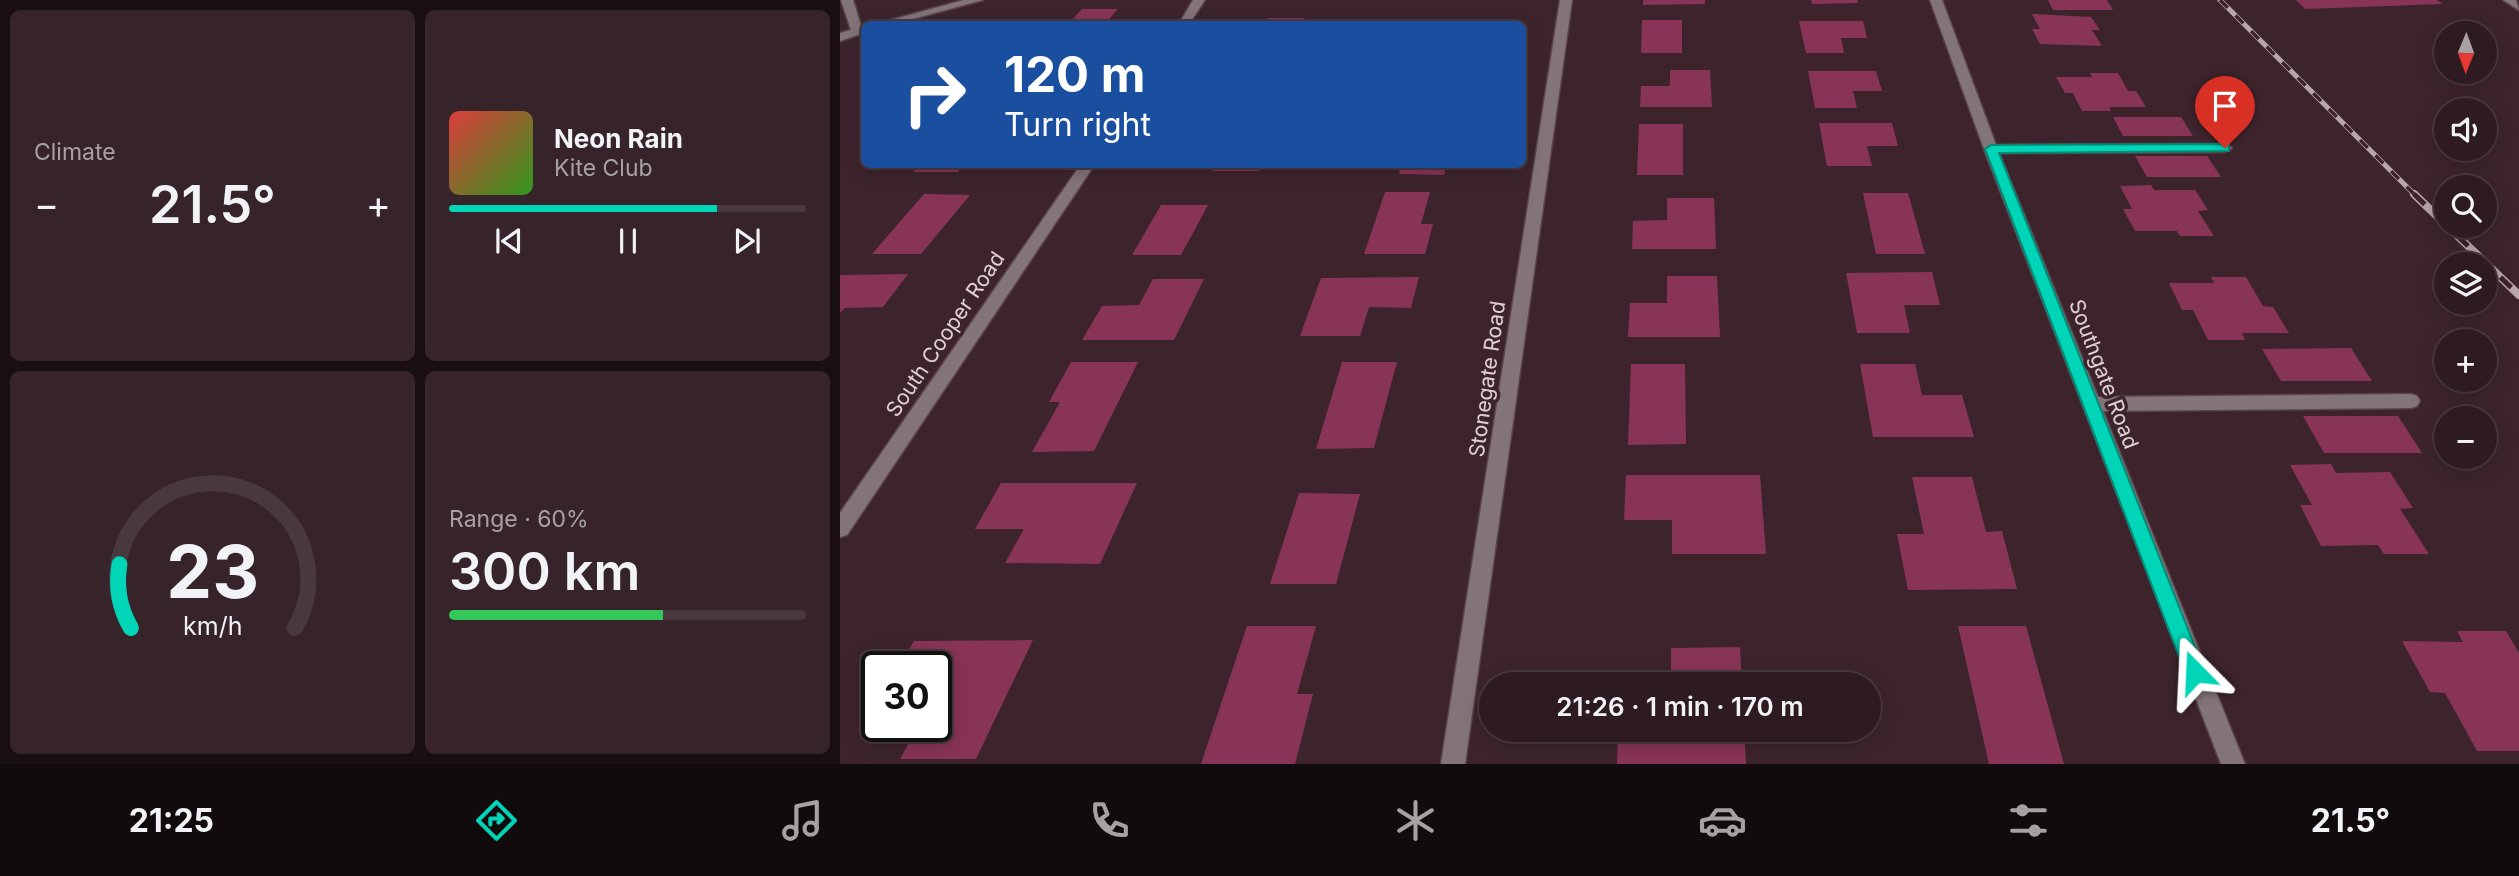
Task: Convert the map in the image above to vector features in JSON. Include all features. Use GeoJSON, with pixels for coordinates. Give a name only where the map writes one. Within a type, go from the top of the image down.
{"type":"FeatureCollection","features":[{"type":"Feature","properties":{"kind":"street"},"geometry":{"type":"LineString","coordinates":[[840,37],[861,30],[847,0]]}},
{"type":"Feature","properties":{"kind":"street"},"geometry":{"type":"LineString","coordinates":[[895,21],[977,0]]}},
{"type":"Feature","properties":{"kind":"street"},"geometry":{"type":"LineString","coordinates":[[1186,21],[1199,0]]}},
{"type":"Feature","properties":{"kind":"street","name":"Stonegate Road"},"geometry":{"type":"LineString","coordinates":[[1453,764],[1566,0]]}},
{"type":"Feature","properties":{"kind":"street","name":"Southgate Road"},"geometry":{"type":"LineString","coordinates":[[1936,0],[1991,149],[2233,764]]}},
{"type":"Feature","properties":{"kind":"street"},"geometry":{"type":"LineString","coordinates":[[2509,0],[2519,7]]}},
{"type":"Feature","properties":{"kind":"street"},"geometry":{"type":"LineString","coordinates":[[1991,149],[2225,148]]}},
{"type":"Feature","properties":{"kind":"street","name":"South Cooper Road"},"geometry":{"type":"LineString","coordinates":[[840,529],[1085,168]]}},
{"type":"Feature","properties":{"kind":"street"},"geometry":{"type":"LineString","coordinates":[[2091,404],[2411,401]]}},
{"type":"Feature","properties":{"kind":"building"},"geometry":{"type":"Polygon","coordinates":[[[1643,0],[1705,0],[1705,4],[1643,5],[1643,0]]]}},
{"type":"Feature","properties":{"kind":"building"},"geometry":{"type":"Polygon","coordinates":[[[1811,0],[1857,0],[1858,3],[1812,4],[1811,0]]]}},
{"type":"Feature","properties":{"kind":"building"},"geometry":{"type":"Polygon","coordinates":[[[2048,0],[2107,0],[2113,10],[2053,10],[2048,0]]]}},
{"type":"Feature","properties":{"kind":"building"},"geometry":{"type":"Polygon","coordinates":[[[2296,0],[2437,0],[2443,4],[2305,9],[2296,0]]]}},
{"type":"Feature","properties":{"kind":"building"},"geometry":{"type":"Polygon","coordinates":[[[1082,9],[1118,9],[1108,21],[1071,21],[1082,9]]]}},
{"type":"Feature","properties":{"kind":"building"},"geometry":{"type":"Polygon","coordinates":[[[2032,14],[2091,17],[2100,30],[2092,30],[2102,46],[2040,44],[2032,29],[2040,29],[2032,14]]]}},
{"type":"Feature","properties":{"kind":"building"},"geometry":{"type":"Polygon","coordinates":[[[1268,18],[1305,18],[1304,21],[1266,21],[1268,18]]]}},
{"type":"Feature","properties":{"kind":"building"},"geometry":{"type":"Polygon","coordinates":[[[1642,20],[1682,20],[1682,53],[1641,53],[1642,20]]]}},
{"type":"Feature","properties":{"kind":"building"},"geometry":{"type":"Polygon","coordinates":[[[1799,21],[1863,21],[1867,38],[1841,38],[1844,53],[1806,53],[1799,21]]]}},
{"type":"Feature","properties":{"kind":"building"},"geometry":{"type":"Polygon","coordinates":[[[1670,70],[1710,70],[1712,107],[1640,107],[1641,86],[1670,86],[1670,70]]]}},
{"type":"Feature","properties":{"kind":"building"},"geometry":{"type":"Polygon","coordinates":[[[1808,71],[1876,71],[1882,91],[1853,91],[1857,108],[1815,108],[1808,71]]]}},
{"type":"Feature","properties":{"kind":"building"},"geometry":{"type":"Polygon","coordinates":[[[2090,73],[2118,73],[2128,91],[2136,91],[2146,107],[2109,107],[2111,111],[2082,111],[2073,93],[2065,93],[2056,77],[2092,77],[2090,73]]]}},
{"type":"Feature","properties":{"kind":"building"},"geometry":{"type":"Polygon","coordinates":[[[2113,117],[2181,117],[2193,136],[2123,136],[2113,117]]]}},
{"type":"Feature","properties":{"kind":"building"},"geometry":{"type":"Polygon","coordinates":[[[1819,123],[1892,123],[1898,146],[1867,146],[1872,166],[1827,166],[1819,123]]]}},
{"type":"Feature","properties":{"kind":"building"},"geometry":{"type":"Polygon","coordinates":[[[1639,124],[1683,124],[1683,175],[1637,175],[1639,124]]]}},
{"type":"Feature","properties":{"kind":"building"},"geometry":{"type":"Polygon","coordinates":[[[2135,156],[2207,156],[2221,177],[2147,177],[2135,156]]]}},
{"type":"Feature","properties":{"kind":"building"},"geometry":{"type":"Polygon","coordinates":[[[916,168],[961,168],[958,172],[913,172],[916,168]]]}},
{"type":"Feature","properties":{"kind":"building"},"geometry":{"type":"Polygon","coordinates":[[[1215,168],[1260,168],[1258,171],[1213,171],[1215,168]]]}},
{"type":"Feature","properties":{"kind":"building"},"geometry":{"type":"Polygon","coordinates":[[[1401,168],[1446,168],[1444,175],[1399,174],[1401,168]]]}},
{"type":"Feature","properties":{"kind":"building"},"geometry":{"type":"Polygon","coordinates":[[[2151,185],[2154,190],[2195,190],[2208,210],[2198,211],[2214,236],[2180,236],[2177,231],[2135,231],[2123,209],[2132,209],[2120,186],[2151,185]]]}},
{"type":"Feature","properties":{"kind":"building"},"geometry":{"type":"Polygon","coordinates":[[[1385,192],[1430,192],[1421,224],[1433,224],[1425,254],[1364,254],[1385,192]]]}},
{"type":"Feature","properties":{"kind":"building"},"geometry":{"type":"Polygon","coordinates":[[[1863,193],[1908,193],[1925,254],[1876,254],[1863,193]]]}},
{"type":"Feature","properties":{"kind":"building"},"geometry":{"type":"Polygon","coordinates":[[[924,194],[970,195],[921,254],[872,254],[924,194]]]}},
{"type":"Feature","properties":{"kind":"building"},"geometry":{"type":"Polygon","coordinates":[[[1667,198],[1714,198],[1716,249],[1632,249],[1633,221],[1667,220],[1667,198]]]}},
{"type":"Feature","properties":{"kind":"building"},"geometry":{"type":"Polygon","coordinates":[[[1161,205],[1208,205],[1181,255],[1132,255],[1161,205]]]}},
{"type":"Feature","properties":{"kind":"building"},"geometry":{"type":"Polygon","coordinates":[[[1932,272],[1940,305],[1904,305],[1910,333],[1857,333],[1846,273],[1932,272]]]}},
{"type":"Feature","properties":{"kind":"building"},"geometry":{"type":"Polygon","coordinates":[[[908,274],[883,307],[845,308],[840,313],[840,275],[908,274]]]}},
{"type":"Feature","properties":{"kind":"building"},"geometry":{"type":"Polygon","coordinates":[[[1667,276],[1717,276],[1720,337],[1628,337],[1630,303],[1667,303],[1667,276]]]}},
{"type":"Feature","properties":{"kind":"building"},"geometry":{"type":"Polygon","coordinates":[[[1419,277],[1411,308],[1369,307],[1360,336],[1300,336],[1321,278],[1419,277]]]}},
{"type":"Feature","properties":{"kind":"building"},"geometry":{"type":"Polygon","coordinates":[[[2211,277],[2246,277],[2263,306],[2273,307],[2289,333],[2242,333],[2245,340],[2208,340],[2193,310],[2182,310],[2169,283],[2214,283],[2211,277]]]}},
{"type":"Feature","properties":{"kind":"building"},"geometry":{"type":"Polygon","coordinates":[[[1153,279],[1204,279],[1174,340],[1082,340],[1102,306],[1139,305],[1153,279]]]}},
{"type":"Feature","properties":{"kind":"building"},"geometry":{"type":"Polygon","coordinates":[[[2351,348],[2372,381],[2281,381],[2262,349],[2351,348]]]}},
{"type":"Feature","properties":{"kind":"building"},"geometry":{"type":"Polygon","coordinates":[[[1071,362],[1138,362],[1094,451],[1032,452],[1060,402],[1049,402],[1071,362]]]}},
{"type":"Feature","properties":{"kind":"building"},"geometry":{"type":"Polygon","coordinates":[[[1342,362],[1397,362],[1374,448],[1316,449],[1342,362]]]}},
{"type":"Feature","properties":{"kind":"building"},"geometry":{"type":"Polygon","coordinates":[[[1631,364],[1685,364],[1686,444],[1628,445],[1631,364]]]}},
{"type":"Feature","properties":{"kind":"building"},"geometry":{"type":"Polygon","coordinates":[[[1860,364],[1915,364],[1922,395],[1962,395],[1974,437],[1873,437],[1860,364]]]}},
{"type":"Feature","properties":{"kind":"building"},"geometry":{"type":"Polygon","coordinates":[[[2303,416],[2398,416],[2422,453],[2324,453],[2303,416]]]}},
{"type":"Feature","properties":{"kind":"building"},"geometry":{"type":"Polygon","coordinates":[[[2331,464],[2336,473],[2390,472],[2413,508],[2400,509],[2429,554],[2384,554],[2378,545],[2321,546],[2300,505],[2312,505],[2290,465],[2331,464]]]}},
{"type":"Feature","properties":{"kind":"building"},"geometry":{"type":"Polygon","coordinates":[[[1626,475],[1760,475],[1766,554],[1672,554],[1672,520],[1624,520],[1626,475]]]}},
{"type":"Feature","properties":{"kind":"building"},"geometry":{"type":"Polygon","coordinates":[[[1912,477],[1972,477],[1986,532],[2002,531],[2017,589],[1908,590],[1897,534],[1924,534],[1912,477]]]}},
{"type":"Feature","properties":{"kind":"building"},"geometry":{"type":"Polygon","coordinates":[[[1001,483],[1137,483],[1100,564],[1005,563],[1024,529],[975,529],[1001,483]]]}},
{"type":"Feature","properties":{"kind":"building"},"geometry":{"type":"Polygon","coordinates":[[[1299,493],[1360,494],[1336,584],[1270,584],[1299,493]]]}},
{"type":"Feature","properties":{"kind":"building"},"geometry":{"type":"Polygon","coordinates":[[[1247,626],[1316,626],[1297,694],[1313,694],[1295,764],[1201,764],[1247,626]]]}},
{"type":"Feature","properties":{"kind":"building"},"geometry":{"type":"Polygon","coordinates":[[[1958,626],[2026,626],[2064,764],[1989,764],[1958,626]]]}},
{"type":"Feature","properties":{"kind":"building"},"geometry":{"type":"Polygon","coordinates":[[[2457,631],[2506,631],[2519,653],[2519,751],[2477,751],[2445,693],[2430,692],[2402,641],[2463,642],[2457,631]]]}},
{"type":"Feature","properties":{"kind":"building"},"geometry":{"type":"Polygon","coordinates":[[[1033,640],[976,759],[900,759],[909,742],[952,742],[952,651],[908,651],[914,641],[1033,640]]]}},
{"type":"Feature","properties":{"kind":"building"},"geometry":{"type":"Polygon","coordinates":[[[1740,647],[1741,672],[1671,672],[1671,648],[1740,647]]]}},
{"type":"Feature","properties":{"kind":"building"},"geometry":{"type":"Polygon","coordinates":[[[1618,742],[1745,742],[1746,764],[1617,764],[1618,742]]]}},
{"type":"Feature","properties":{"kind":"railway"},"geometry":{"type":"LineString","coordinates":[[2220,0],[2414,194]]}},
{"type":"Feature","properties":{"kind":"railway"},"geometry":{"type":"LineString","coordinates":[[2414,194],[2519,295]]}},
{"type":"Feature","properties":{"kind":"route"},"geometry":{"type":"LineString","coordinates":[[2195,672],[1991,149],[2225,148]]}}]}
